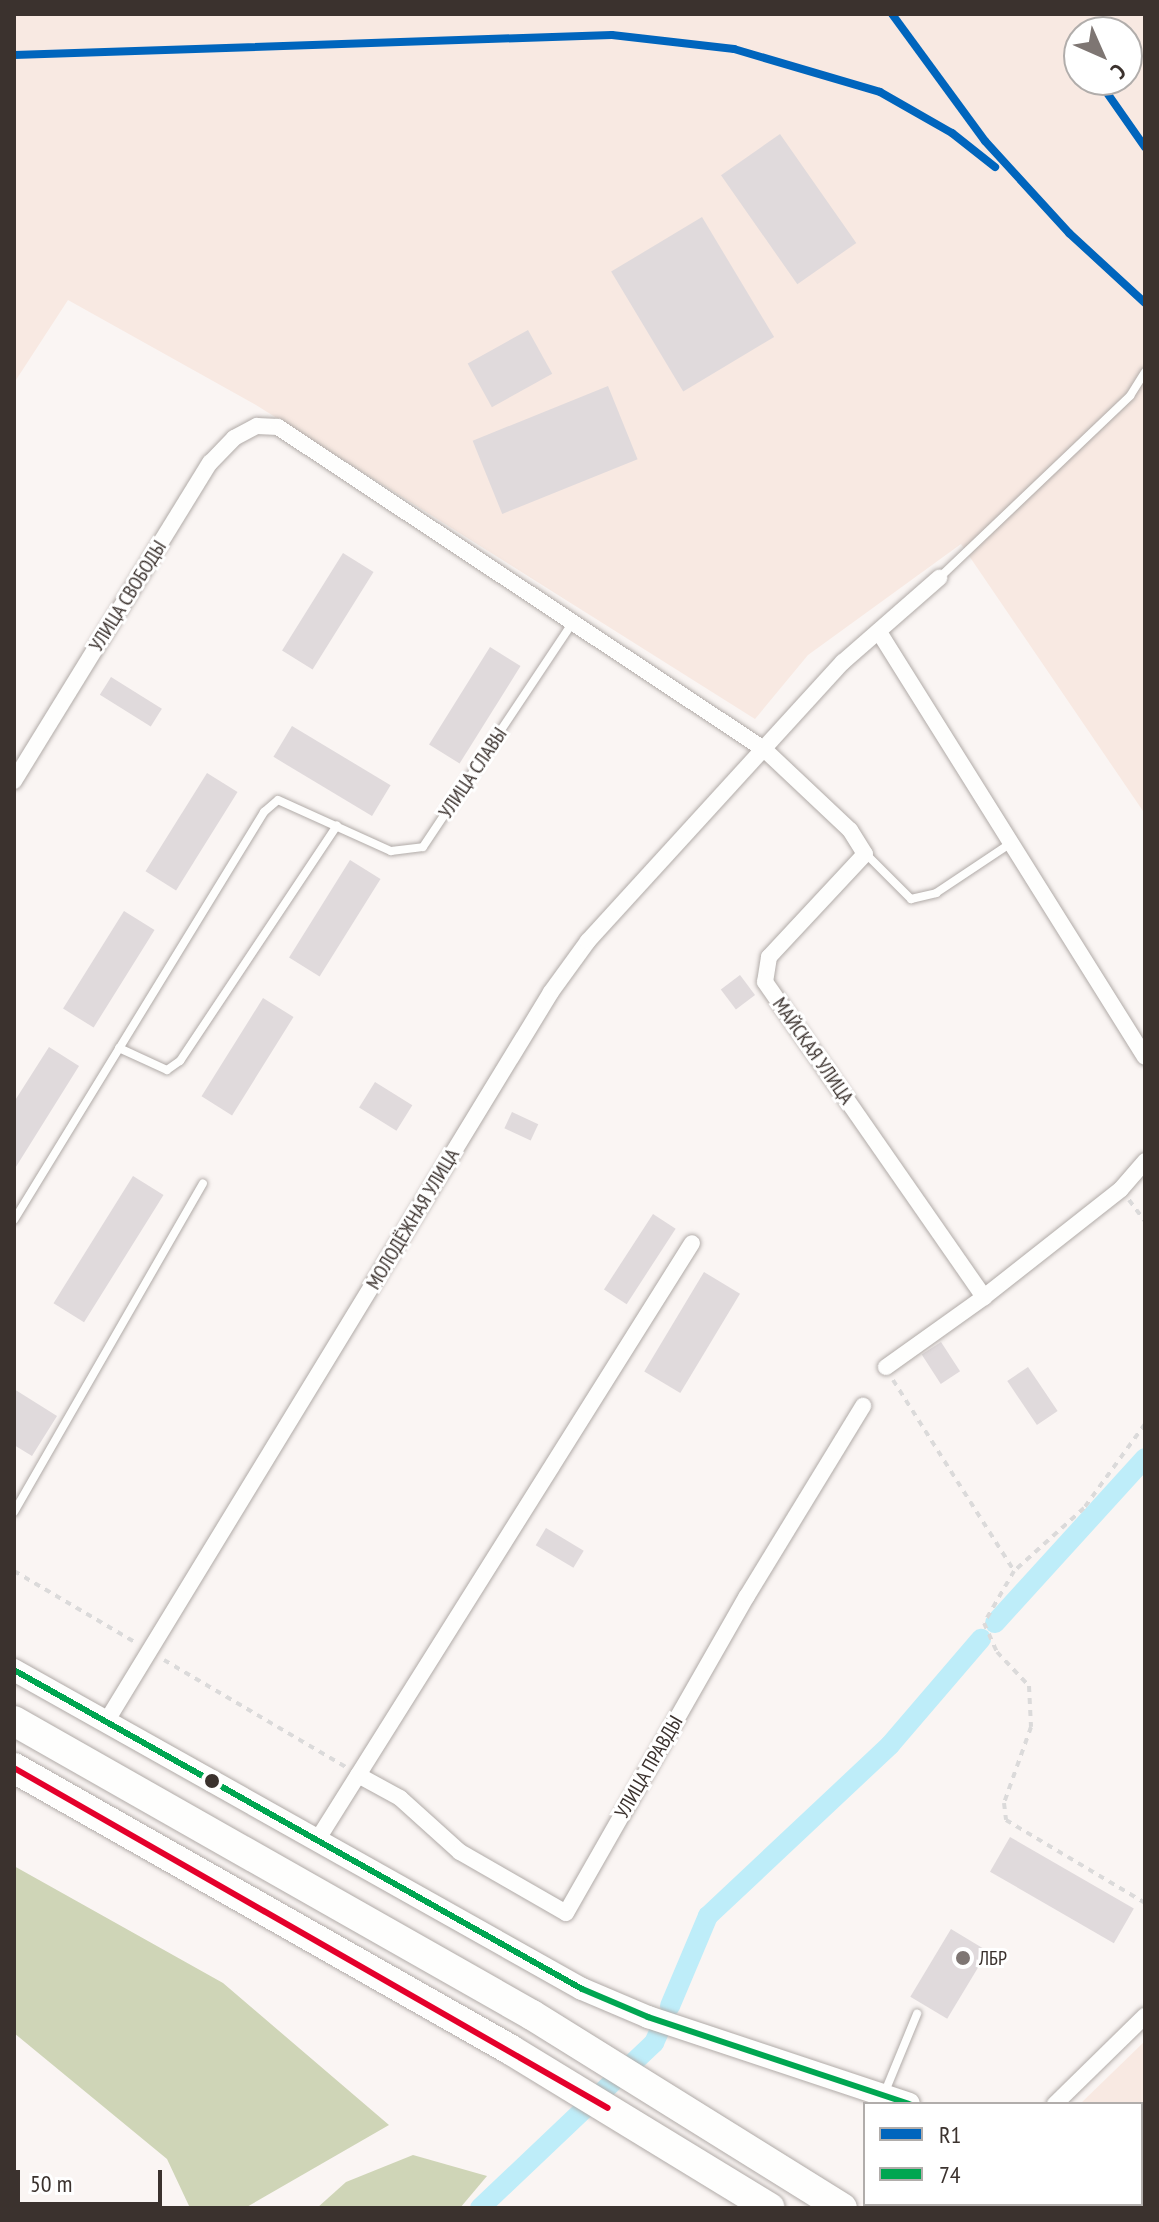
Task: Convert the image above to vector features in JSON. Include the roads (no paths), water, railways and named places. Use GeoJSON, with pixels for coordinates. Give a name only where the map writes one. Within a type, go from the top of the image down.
{"type":"FeatureCollection","features":[{"type":"Feature","properties":{"kind":"highway"},"geometry":{"type":"LineString","coordinates":[[14,1721],[597,2053],[842,2208]]}},
{"type":"Feature","properties":{"kind":"highway"},"geometry":{"type":"LineString","coordinates":[[14,1768],[575,2088],[770,2208]]}},
{"type":"Feature","properties":{"kind":"street","name":"УЛИЦА СВОБОДЫ"},"geometry":{"type":"LineString","coordinates":[[14,781],[210,463],[234,438],[257,426],[278,427],[304,441],[574,622]]}},
{"type":"Feature","properties":{"kind":"street","name":"МОЛОДЁЖНАЯ УЛИЦА"},"geometry":{"type":"LineString","coordinates":[[106,1722],[551,992],[630,892],[765,750],[843,662],[939,578]]}},
{"type":"Feature","properties":{"kind":"street"},"geometry":{"type":"LineString","coordinates":[[574,622],[765,750],[850,830],[865,854]]}},
{"type":"Feature","properties":{"kind":"street"},"geometry":{"type":"LineString","coordinates":[[879,632],[1145,1057]]}},
{"type":"Feature","properties":{"kind":"street","name":"МАЙСКАЯ УЛИЦА"},"geometry":{"type":"LineString","coordinates":[[865,854],[769,957],[765,982],[984,1297]]}},
{"type":"Feature","properties":{"kind":"street"},"geometry":{"type":"LineString","coordinates":[[886,1367],[984,1297],[1121,1189],[1145,1161]]}},
{"type":"Feature","properties":{"kind":"street"},"geometry":{"type":"LineString","coordinates":[[316,1842],[692,1243]]}},
{"type":"Feature","properties":{"kind":"street","name":"УЛИЦА ПРАВДЫ"},"geometry":{"type":"LineString","coordinates":[[358,1775],[400,1798],[460,1852],[566,1913],[747,1596],[863,1406]]}},
{"type":"Feature","properties":{"kind":"street"},"geometry":{"type":"LineString","coordinates":[[14,1670],[582,1989],[648,2017],[903,2102]]}},
{"type":"Feature","properties":{"kind":"street"},"geometry":{"type":"LineString","coordinates":[[1057,2102],[1145,2016]]}},
{"type":"Feature","properties":{"kind":"lane"},"geometry":{"type":"LineString","coordinates":[[939,578],[1130,396],[1145,372]]}},
{"type":"Feature","properties":{"kind":"lane","name":"УЛИЦА СЛАВЫ"},"geometry":{"type":"LineString","coordinates":[[14,1220],[264,812],[278,800],[391,851],[423,847],[574,622]]}},
{"type":"Feature","properties":{"kind":"lane"},"geometry":{"type":"LineString","coordinates":[[119,1048],[167,1070],[180,1061],[337,826]]}},
{"type":"Feature","properties":{"kind":"lane"},"geometry":{"type":"LineString","coordinates":[[865,854],[911,899],[936,893],[1011,843]]}},
{"type":"Feature","properties":{"kind":"lane"},"geometry":{"type":"LineString","coordinates":[[14,1512],[203,1183]]}},
{"type":"Feature","properties":{"kind":"lane"},"geometry":{"type":"LineString","coordinates":[[884,2095],[917,2014]]}},
{"type":"Feature","properties":{"kind":"waterway"},"geometry":{"type":"LineString","coordinates":[[995,1623],[1145,1458]]}},
{"type":"Feature","properties":{"kind":"waterway"},"geometry":{"type":"LineString","coordinates":[[670,2006],[708,1916],[890,1745],[981,1639]]}},
{"type":"Feature","properties":{"kind":"waterway"},"geometry":{"type":"LineString","coordinates":[[480,2208],[654,2043],[659,2032]]}},
{"type":"Feature","properties":{"kind":"place","name":"ЛБР"},"geometry":{"type":"Point","coordinates":[963,1958]}}]}
